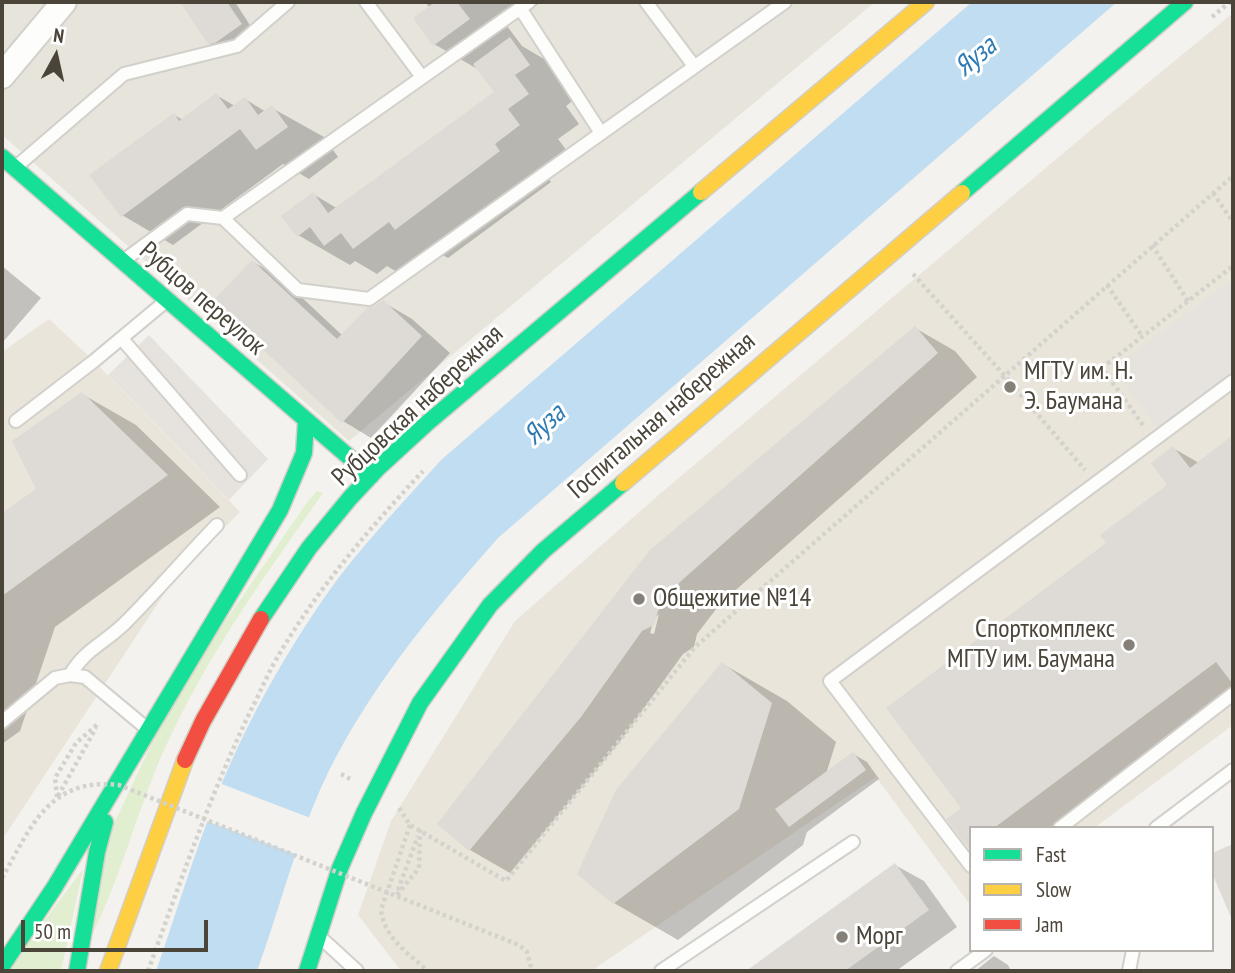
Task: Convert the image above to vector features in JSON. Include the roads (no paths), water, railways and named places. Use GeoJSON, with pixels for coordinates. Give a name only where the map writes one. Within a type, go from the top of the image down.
{"type":"FeatureCollection","features":[{"type":"Feature","properties":{"kind":"main road","name":"Рубцовская набережная"},"geometry":{"type":"LineString","coordinates":[[108,971],[164,811],[193,740],[243,647],[275,596],[339,512],[370,476],[426,424],[926,2]]}},
{"type":"Feature","properties":{"kind":"main road","name":"Госпитальная набережная"},"geometry":{"type":"LineString","coordinates":[[307,971],[340,868],[364,813],[420,703],[490,605],[554,542],[1185,2]]}},
{"type":"Feature","properties":{"kind":"main road","name":"Рубцов переулок"},"geometry":{"type":"LineString","coordinates":[[8,163],[370,476]]}},
{"type":"Feature","properties":{"kind":"main road"},"geometry":{"type":"LineString","coordinates":[[2,966],[54,888],[280,510],[304,453],[306,422]]}},
{"type":"Feature","properties":{"kind":"main road"},"geometry":{"type":"LineString","coordinates":[[298,537],[339,512]]}},
{"type":"Feature","properties":{"kind":"main road"},"geometry":{"type":"LineString","coordinates":[[246,567],[277,549]]}},
{"type":"Feature","properties":{"kind":"main road"},"geometry":{"type":"LineString","coordinates":[[77,971],[102,831],[127,765]]}},
{"type":"Feature","properties":{"kind":"street"},"geometry":{"type":"LineString","coordinates":[[2,76],[64,2]]}},
{"type":"Feature","properties":{"kind":"lane"},"geometry":{"type":"LineString","coordinates":[[8,163],[124,74],[237,46],[288,2]]}},
{"type":"Feature","properties":{"kind":"lane"},"geometry":{"type":"LineString","coordinates":[[366,2],[422,77]]}},
{"type":"Feature","properties":{"kind":"lane"},"geometry":{"type":"LineString","coordinates":[[646,2],[694,66]]}},
{"type":"Feature","properties":{"kind":"lane"},"geometry":{"type":"LineString","coordinates":[[122,262],[187,214],[223,218],[298,290],[369,299],[785,2]]}},
{"type":"Feature","properties":{"kind":"lane"},"geometry":{"type":"LineString","coordinates":[[223,218],[525,5],[601,133]]}},
{"type":"Feature","properties":{"kind":"lane"},"geometry":{"type":"LineString","coordinates":[[16,421],[121,339],[166,300]]}},
{"type":"Feature","properties":{"kind":"lane"},"geometry":{"type":"LineString","coordinates":[[121,339],[240,475]]}},
{"type":"Feature","properties":{"kind":"lane"},"geometry":{"type":"LineString","coordinates":[[969,863],[830,681],[1233,382]]}},
{"type":"Feature","properties":{"kind":"lane"},"geometry":{"type":"LineString","coordinates":[[70,675],[78,661],[122,626],[217,524]]}},
{"type":"Feature","properties":{"kind":"lane"},"geometry":{"type":"LineString","coordinates":[[2,722],[55,678],[70,675],[85,677],[148,730]]}},
{"type":"Feature","properties":{"kind":"lane"},"geometry":{"type":"LineString","coordinates":[[1063,826],[1233,694]]}},
{"type":"Feature","properties":{"kind":"lane"},"geometry":{"type":"LineString","coordinates":[[1159,826],[1233,770]]}},
{"type":"Feature","properties":{"kind":"lane"},"geometry":{"type":"LineString","coordinates":[[661,971],[853,842]]}},
{"type":"Feature","properties":{"kind":"lane"},"geometry":{"type":"LineString","coordinates":[[319,936],[338,951],[356,971]]}},
{"type":"Feature","properties":{"kind":"lane"},"geometry":{"type":"LineString","coordinates":[[957,971],[983,952]]}},
{"type":"Feature","properties":{"kind":"lane"},"geometry":{"type":"LineString","coordinates":[[1129,971],[1133,952]]}},
{"type":"Feature","properties":{"kind":"water","name":"Яуза"},"geometry":{"type":"Polygon","coordinates":[[[972,2],[1117,2],[498,538],[400,657],[356,721],[337,755],[302,835],[257,971],[156,971],[217,795],[243,736],[306,625],[365,545],[441,460],[972,2]]]}},
{"type":"Feature","properties":{"kind":"place","name":"МГТУ им. Н. Э. Баумана"},"geometry":{"type":"Point","coordinates":[1010,387]}},
{"type":"Feature","properties":{"kind":"place","name":"Общежитие №14"},"geometry":{"type":"Point","coordinates":[639,599]}},
{"type":"Feature","properties":{"kind":"place","name":"Спорткомплекс МГТУ им. Баумана"},"geometry":{"type":"Point","coordinates":[1129,645]}},
{"type":"Feature","properties":{"kind":"place","name":"Морг"},"geometry":{"type":"Point","coordinates":[842,937]}}]}
